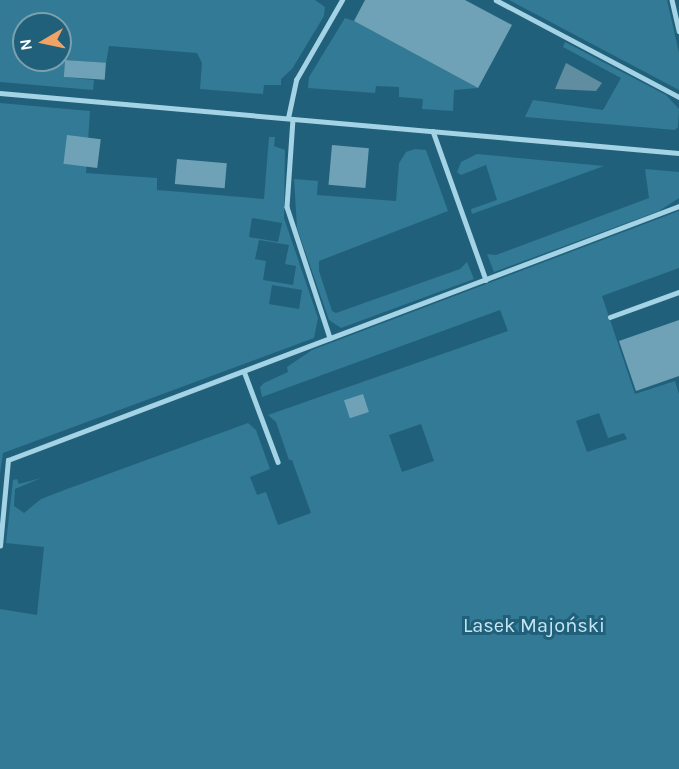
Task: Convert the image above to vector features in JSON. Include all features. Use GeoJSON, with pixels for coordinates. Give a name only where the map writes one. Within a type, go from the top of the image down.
{"type":"FeatureCollection","features":[{"type":"Feature","properties":{"kind":"lane"},"geometry":{"type":"LineString","coordinates":[[330,338],[287,207],[290,118],[296,80],[342,0]]}},
{"type":"Feature","properties":{"kind":"lane"},"geometry":{"type":"LineString","coordinates":[[496,0],[679,97]]}},
{"type":"Feature","properties":{"kind":"lane"},"geometry":{"type":"LineString","coordinates":[[672,0],[679,31]]}},
{"type":"Feature","properties":{"kind":"lane"},"geometry":{"type":"LineString","coordinates":[[0,93],[679,153]]}},
{"type":"Feature","properties":{"kind":"lane"},"geometry":{"type":"LineString","coordinates":[[433,131],[486,280]]}},
{"type":"Feature","properties":{"kind":"lane"},"geometry":{"type":"LineString","coordinates":[[0,546],[8,460],[679,206]]}},
{"type":"Feature","properties":{"kind":"lane"},"geometry":{"type":"LineString","coordinates":[[610,317],[679,291]]}},
{"type":"Feature","properties":{"kind":"lane"},"geometry":{"type":"LineString","coordinates":[[244,370],[278,462]]}},
{"type":"Feature","properties":{"kind":"green space"},"geometry":{"type":"Polygon","coordinates":[[[0,0],[315,0],[325,7],[324,16],[292,69],[281,79],[281,85],[264,85],[263,94],[200,89],[202,63],[197,53],[109,46],[106,63],[72,61],[72,12],[12,12],[12,72],[64,72],[64,77],[94,80],[93,90],[0,82],[0,0]]]}},
{"type":"Feature","properties":{"kind":"green space"},"geometry":{"type":"Polygon","coordinates":[[[509,0],[667,0],[679,53],[679,90],[509,0]]]}},
{"type":"Feature","properties":{"kind":"green space"},"geometry":{"type":"Polygon","coordinates":[[[345,18],[478,88],[454,90],[453,111],[422,109],[423,99],[399,97],[399,87],[376,86],[375,93],[308,88],[309,77],[345,18]]]}},
{"type":"Feature","properties":{"kind":"green space"},"geometry":{"type":"Polygon","coordinates":[[[565,42],[666,95],[679,109],[678,127],[675,130],[525,117],[533,100],[603,110],[621,78],[563,47],[565,42]]]}},
{"type":"Feature","properties":{"kind":"green space"},"geometry":{"type":"Polygon","coordinates":[[[0,103],[90,111],[86,173],[157,178],[157,190],[264,199],[269,137],[275,137],[274,146],[285,150],[284,218],[318,318],[314,338],[3,453],[0,474],[0,103]],[[252,218],[249,237],[278,242],[282,223],[252,218]],[[259,240],[255,259],[266,261],[263,280],[293,285],[296,266],[285,264],[289,245],[259,240]],[[272,285],[269,304],[299,309],[302,290],[272,285]]]}},
{"type":"Feature","properties":{"kind":"green space"},"geometry":{"type":"Polygon","coordinates":[[[415,149],[426,150],[448,211],[319,261],[319,271],[332,311],[336,313],[460,269],[467,262],[474,279],[341,328],[329,320],[297,228],[294,179],[318,181],[317,195],[396,201],[399,163],[406,152],[415,149]]]}},
{"type":"Feature","properties":{"kind":"green space"},"geometry":{"type":"Polygon","coordinates":[[[477,154],[604,166],[472,214],[471,209],[497,200],[486,165],[461,175],[457,172],[461,162],[477,154]]]}},
{"type":"Feature","properties":{"kind":"green space"},"geometry":{"type":"Polygon","coordinates":[[[645,169],[679,172],[679,198],[659,211],[494,272],[487,254],[496,255],[649,198],[645,169]]]}},
{"type":"Feature","properties":{"kind":"green space","name":"Lasek Majoński"},"geometry":{"type":"Polygon","coordinates":[[[679,211],[679,268],[602,296],[635,394],[675,381],[679,394],[679,769],[0,769],[0,609],[37,615],[44,547],[6,543],[13,480],[17,479],[19,484],[41,478],[15,489],[14,506],[24,513],[41,499],[248,423],[256,430],[270,469],[250,477],[257,495],[266,492],[278,525],[311,513],[276,422],[268,415],[508,331],[500,310],[262,397],[260,387],[264,383],[288,372],[287,367],[312,350],[679,211]],[[599,413],[576,421],[587,452],[627,439],[624,433],[608,438],[599,413]],[[421,424],[389,435],[402,472],[434,461],[421,424]]]}},
{"type":"Feature","properties":{"kind":"shaded area"},"geometry":{"type":"Polygon","coordinates":[[[566,63],[602,83],[596,91],[555,89],[566,63]]]}},
{"type":"Feature","properties":{"kind":"building"},"geometry":{"type":"Polygon","coordinates":[[[365,0],[465,0],[512,25],[478,88],[354,21],[365,0]]]}},
{"type":"Feature","properties":{"kind":"building"},"geometry":{"type":"Polygon","coordinates":[[[72,60],[106,63],[105,80],[64,77],[64,72],[72,72],[72,60]]]}},
{"type":"Feature","properties":{"kind":"building"},"geometry":{"type":"Polygon","coordinates":[[[67,135],[101,139],[97,168],[63,164],[67,135]]]}},
{"type":"Feature","properties":{"kind":"building"},"geometry":{"type":"Polygon","coordinates":[[[332,145],[369,148],[365,188],[329,185],[332,145]]]}},
{"type":"Feature","properties":{"kind":"building"},"geometry":{"type":"Polygon","coordinates":[[[177,159],[227,163],[225,188],[175,184],[177,159]]]}},
{"type":"Feature","properties":{"kind":"building"},"geometry":{"type":"Polygon","coordinates":[[[679,320],[679,376],[636,391],[619,341],[679,320]]]}},
{"type":"Feature","properties":{"kind":"building"},"geometry":{"type":"Polygon","coordinates":[[[363,394],[369,412],[350,418],[344,400],[363,394]]]}}]}
